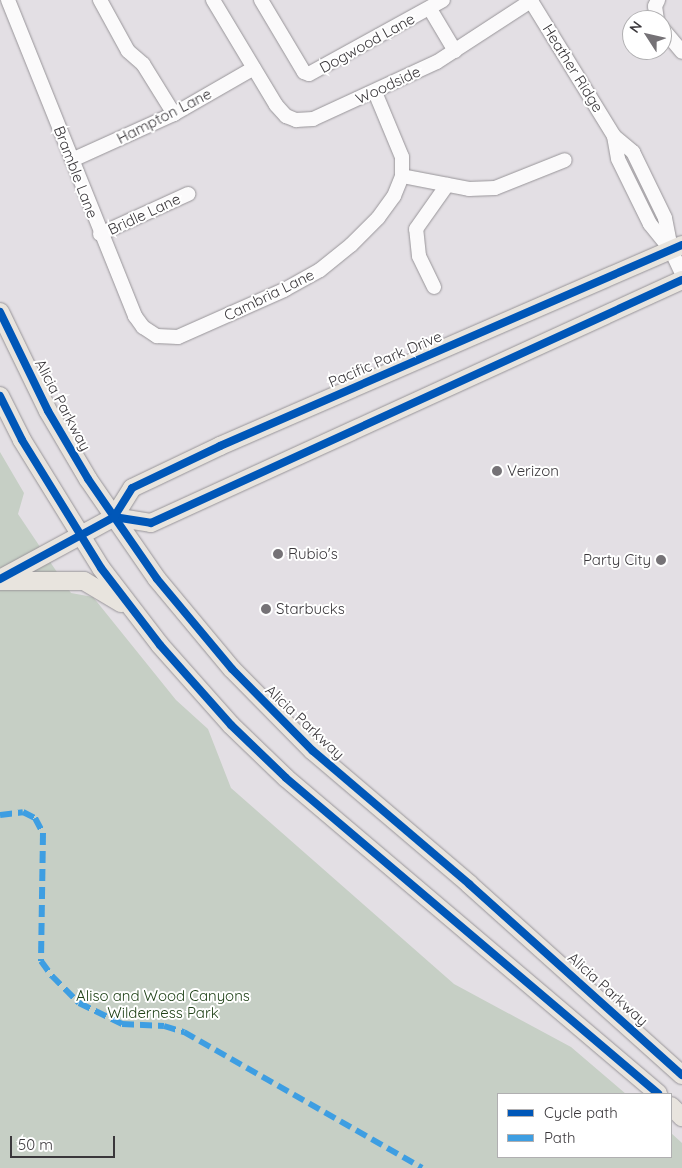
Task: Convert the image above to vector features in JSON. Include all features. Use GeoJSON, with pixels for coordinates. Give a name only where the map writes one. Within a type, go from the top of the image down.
{"type":"FeatureCollection","features":[{"type":"Feature","properties":{"kind":"main road","name":"Pacific Park Drive"},"geometry":{"type":"LineString","coordinates":[[114,517],[129,490],[220,446],[676,248]]}},
{"type":"Feature","properties":{"kind":"main road"},"geometry":{"type":"LineString","coordinates":[[0,580],[114,517],[151,523],[682,280]]}},
{"type":"Feature","properties":{"kind":"main road","name":"Alicia Parkway"},"geometry":{"type":"LineString","coordinates":[[0,312],[48,411],[114,517],[186,617],[257,696],[314,751],[469,884],[682,1075]]}},
{"type":"Feature","properties":{"kind":"main road"},"geometry":{"type":"LineString","coordinates":[[0,396],[22,440],[79,535],[131,609],[195,686],[286,778],[657,1093]]}},
{"type":"Feature","properties":{"kind":"main road"},"geometry":{"type":"LineString","coordinates":[[0,580],[84,581],[131,609]]}},
{"type":"Feature","properties":{"kind":"main road"},"geometry":{"type":"LineString","coordinates":[[672,1107],[682,1117]]}},
{"type":"Feature","properties":{"kind":"street","name":"Bramble Lane"},"geometry":{"type":"LineString","coordinates":[[8,0],[100,234],[135,316],[143,327],[156,336]]}},
{"type":"Feature","properties":{"kind":"street"},"geometry":{"type":"LineString","coordinates":[[100,0],[128,51],[142,64],[174,114]]}},
{"type":"Feature","properties":{"kind":"street","name":"Woodside"},"geometry":{"type":"LineString","coordinates":[[213,0],[276,105],[286,116],[296,120],[313,119],[375,92],[455,51],[532,0]]}},
{"type":"Feature","properties":{"kind":"street","name":"Dogwood Lane"},"geometry":{"type":"LineString","coordinates":[[261,0],[304,72],[310,74],[430,9],[443,0]]}},
{"type":"Feature","properties":{"kind":"street","name":"Heather Ridge"},"geometry":{"type":"LineString","coordinates":[[532,0],[614,136],[618,160],[650,224],[676,248],[682,274]]}},
{"type":"Feature","properties":{"kind":"street","name":"Dogwood Lane"},"geometry":{"type":"LineString","coordinates":[[430,9],[455,51]]}},
{"type":"Feature","properties":{"kind":"street"},"geometry":{"type":"LineString","coordinates":[[672,40],[682,52]]}},
{"type":"Feature","properties":{"kind":"street","name":"Hampton Lane"},"geometry":{"type":"LineString","coordinates":[[72,160],[174,114],[254,68]]}},
{"type":"Feature","properties":{"kind":"street","name":"Cambria Lane"},"geometry":{"type":"LineString","coordinates":[[156,336],[178,337],[284,290],[320,270],[351,245],[378,218],[394,196],[402,176],[400,146],[375,92]]}},
{"type":"Feature","properties":{"kind":"street"},"geometry":{"type":"LineString","coordinates":[[402,176],[447,185],[495,188],[565,160]]}},
{"type":"Feature","properties":{"kind":"street"},"geometry":{"type":"LineString","coordinates":[[434,287],[419,256],[415,242],[416,229],[447,185]]}},
{"type":"Feature","properties":{"kind":"street","name":"Bridle Lane"},"geometry":{"type":"LineString","coordinates":[[100,234],[188,194]]}},
{"type":"Feature","properties":{"kind":"green space","name":"Aliso and Wood Canyons Wilderness Park"},"geometry":{"type":"Polygon","coordinates":[[[0,452],[24,493],[18,514],[71,593],[93,597],[176,700],[208,729],[231,788],[454,984],[571,1047],[625,1093],[497,1093],[497,1158],[672,1158],[672,1134],[682,1143],[682,1168],[0,1168],[0,452]]]}},
{"type":"Feature","properties":{"kind":"marked path"},"geometry":{"type":"LineString","coordinates":[[0,815],[23,812],[35,818],[43,833],[41,961],[52,976],[79,1003],[122,1024],[164,1026],[184,1032],[422,1168]]}},
{"type":"Feature","properties":{"kind":"cycle path"},"geometry":{"type":"LineString","coordinates":[[0,579],[114,517],[132,488],[220,446],[682,245]]}},
{"type":"Feature","properties":{"kind":"cycle path"},"geometry":{"type":"LineString","coordinates":[[114,517],[151,523],[682,280]]}},
{"type":"Feature","properties":{"kind":"cycle path"},"geometry":{"type":"LineString","coordinates":[[0,312],[48,411],[88,479],[157,579],[232,669],[313,751],[469,884],[682,1075]]}},
{"type":"Feature","properties":{"kind":"cycle path"},"geometry":{"type":"LineString","coordinates":[[0,396],[22,440],[101,568],[160,645],[231,725],[286,778],[657,1093]]}},
{"type":"Feature","properties":{"kind":"place","name":"Verizon"},"geometry":{"type":"Point","coordinates":[497,471]}},
{"type":"Feature","properties":{"kind":"place","name":"Rubio's"},"geometry":{"type":"Point","coordinates":[278,554]}},
{"type":"Feature","properties":{"kind":"place","name":"Party City"},"geometry":{"type":"Point","coordinates":[661,560]}},
{"type":"Feature","properties":{"kind":"place","name":"Starbucks"},"geometry":{"type":"Point","coordinates":[266,609]}}]}
